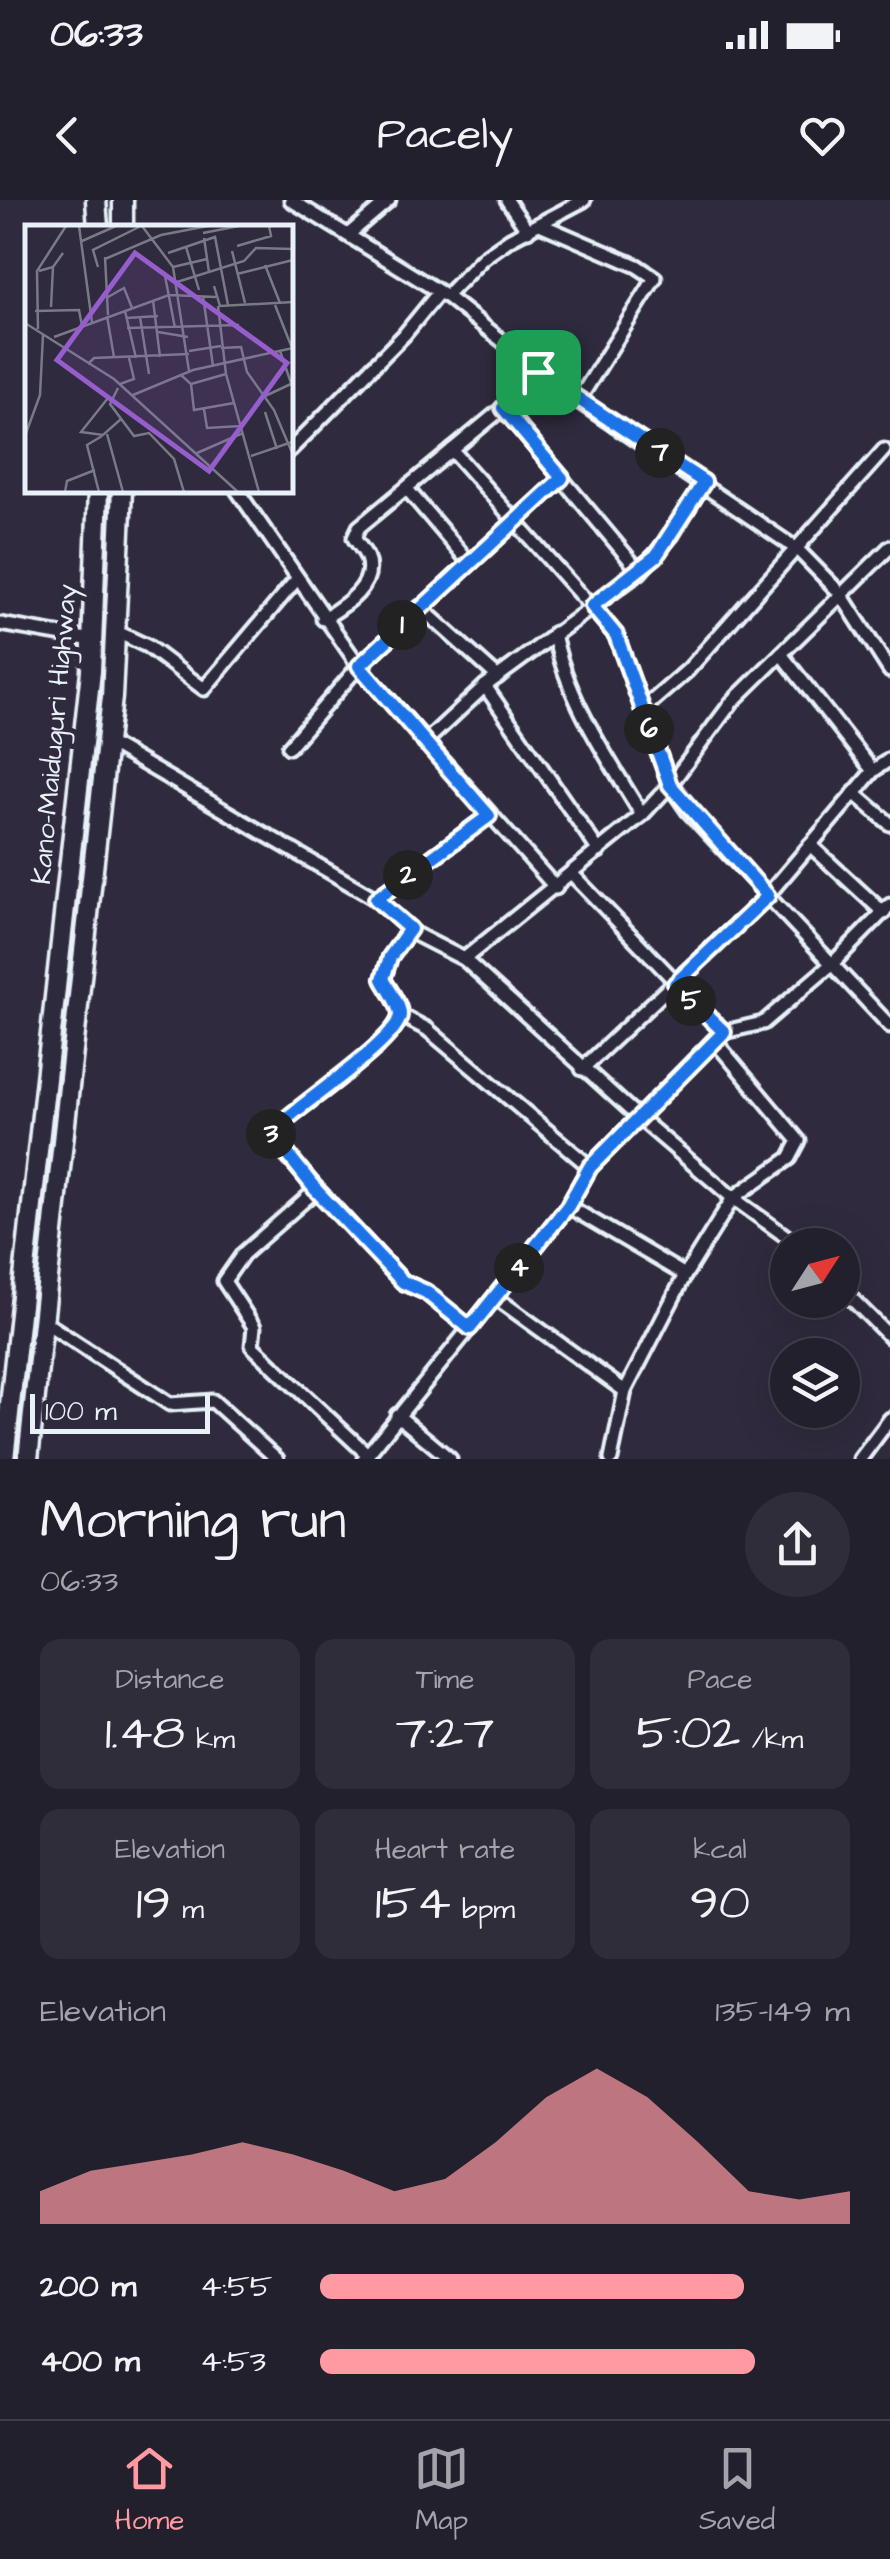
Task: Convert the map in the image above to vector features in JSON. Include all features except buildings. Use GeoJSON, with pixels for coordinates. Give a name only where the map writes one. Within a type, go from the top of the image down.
{"type":"FeatureCollection","features":[{"type":"Feature","properties":{"kind":"highway"},"geometry":{"type":"LineString","coordinates":[[96,200],[98,225]]}},
{"type":"Feature","properties":{"kind":"highway","name":"Kano-Maiduguri Highway"},"geometry":{"type":"LineString","coordinates":[[4,1459],[92,640],[98,492]]}},
{"type":"Feature","properties":{"kind":"highway","name":"Kano-Maiduguri Highway"},"geometry":{"type":"LineString","coordinates":[[28,1459],[107,742],[122,492]]}},
{"type":"Feature","properties":{"kind":"street"},"geometry":{"type":"LineString","coordinates":[[292,200],[443,294],[578,401],[704,482],[797,549],[840,593],[890,671]]}},
{"type":"Feature","properties":{"kind":"street"},"geometry":{"type":"LineString","coordinates":[[348,235],[389,200]]}},
{"type":"Feature","properties":{"kind":"street"},"geometry":{"type":"LineString","coordinates":[[507,200],[528,231]]}},
{"type":"Feature","properties":{"kind":"street"},"geometry":{"type":"LineString","coordinates":[[292,448],[483,258],[584,200]]}},
{"type":"Feature","properties":{"kind":"street"},"geometry":{"type":"LineString","coordinates":[[542,225],[637,266],[655,278],[578,401]]}},
{"type":"Feature","properties":{"kind":"street"},"geometry":{"type":"LineString","coordinates":[[323,618],[360,592],[368,558],[354,538],[360,527],[503,408],[538,372]]}},
{"type":"Feature","properties":{"kind":"street"},"geometry":{"type":"LineString","coordinates":[[503,408],[640,572]]}},
{"type":"Feature","properties":{"kind":"street"},"geometry":{"type":"LineString","coordinates":[[452,450],[616,635],[670,785],[890,1026]]}},
{"type":"Feature","properties":{"kind":"street"},"geometry":{"type":"LineString","coordinates":[[642,710],[688,670],[884,450]]}},
{"type":"Feature","properties":{"kind":"street"},"geometry":{"type":"LineString","coordinates":[[289,747],[359,666],[562,478]]}},
{"type":"Feature","properties":{"kind":"street"},"geometry":{"type":"LineString","coordinates":[[424,743],[484,686],[640,572],[672,535],[704,482]]}},
{"type":"Feature","properties":{"kind":"street"},"geometry":{"type":"LineString","coordinates":[[408,488],[468,561]]}},
{"type":"Feature","properties":{"kind":"street"},"geometry":{"type":"LineString","coordinates":[[243,492],[297,579],[359,666],[556,888]]}},
{"type":"Feature","properties":{"kind":"street"},"geometry":{"type":"LineString","coordinates":[[464,959],[642,815],[670,785],[732,702],[890,547]]}},
{"type":"Feature","properties":{"kind":"street"},"geometry":{"type":"LineString","coordinates":[[115,631],[148,646],[204,689],[297,579]]}},
{"type":"Feature","properties":{"kind":"street"},"geometry":{"type":"LineString","coordinates":[[420,607],[498,678]]}},
{"type":"Feature","properties":{"kind":"street"},"geometry":{"type":"LineString","coordinates":[[1,623],[92,640]]}},
{"type":"Feature","properties":{"kind":"street"},"geometry":{"type":"LineString","coordinates":[[554,634],[558,656],[583,712],[642,815]]}},
{"type":"Feature","properties":{"kind":"street"},"geometry":{"type":"LineString","coordinates":[[872,638],[890,652]]}},
{"type":"Feature","properties":{"kind":"street"},"geometry":{"type":"LineString","coordinates":[[782,654],[872,771]]}},
{"type":"Feature","properties":{"kind":"street"},"geometry":{"type":"LineString","coordinates":[[484,686],[599,851]]}},
{"type":"Feature","properties":{"kind":"street"},"geometry":{"type":"LineString","coordinates":[[107,742],[376,899],[410,929],[464,959],[638,1117],[774,1228]]}},
{"type":"Feature","properties":{"kind":"street"},"geometry":{"type":"LineString","coordinates":[[582,1068],[768,896],[872,771],[890,759]]}},
{"type":"Feature","properties":{"kind":"street"},"geometry":{"type":"LineString","coordinates":[[854,793],[890,824]]}},
{"type":"Feature","properties":{"kind":"street"},"geometry":{"type":"LineString","coordinates":[[376,899],[489,816]]}},
{"type":"Feature","properties":{"kind":"street"},"geometry":{"type":"LineString","coordinates":[[316,1190],[243,1254],[224,1281],[254,1327],[252,1346],[365,1457],[568,1206],[590,1167],[719,1036],[762,1023],[834,963],[887,909],[810,845]]}},
{"type":"Feature","properties":{"kind":"street"},"geometry":{"type":"LineString","coordinates":[[572,874],[675,984],[799,1141],[790,1158],[733,1198],[684,1276],[625,1391],[611,1459]]}},
{"type":"Feature","properties":{"kind":"street"},"geometry":{"type":"LineString","coordinates":[[410,929],[390,957],[383,979],[400,1015],[427,1028],[590,1167]]}},
{"type":"Feature","properties":{"kind":"street"},"geometry":{"type":"LineString","coordinates":[[400,1015],[380,1042],[271,1133],[316,1190],[403,1282],[426,1292],[470,1328]]}},
{"type":"Feature","properties":{"kind":"street"},"geometry":{"type":"LineString","coordinates":[[568,1206],[684,1276]]}},
{"type":"Feature","properties":{"kind":"street"},"geometry":{"type":"LineString","coordinates":[[495,1297],[625,1391]]}},
{"type":"Feature","properties":{"kind":"street"},"geometry":{"type":"LineString","coordinates":[[860,1307],[890,1337]]}},
{"type":"Feature","properties":{"kind":"street"},"geometry":{"type":"LineString","coordinates":[[43,1321],[170,1404],[213,1400],[276,1459]]}},
{"type":"Feature","properties":{"kind":"street"},"geometry":{"type":"LineString","coordinates":[[397,1415],[450,1459]]}},
{"type":"Feature","properties":{"kind":"street"},"geometry":{"type":"LineString","coordinates":[[860,1459],[890,1419]]}},
{"type":"Feature","properties":{"kind":"route"},"geometry":{"type":"LineString","coordinates":[[538,372],[704,482],[656,556],[592,606],[616,635],[627,660],[670,785],[688,811],[768,896],[675,984],[724,1032],[590,1167],[568,1206],[470,1328],[426,1292],[403,1282],[316,1190],[271,1133],[380,1042],[398,1022],[400,1010],[383,979],[390,957],[410,929],[376,899],[489,816],[359,666],[562,478],[503,408],[538,372]]}}]}
